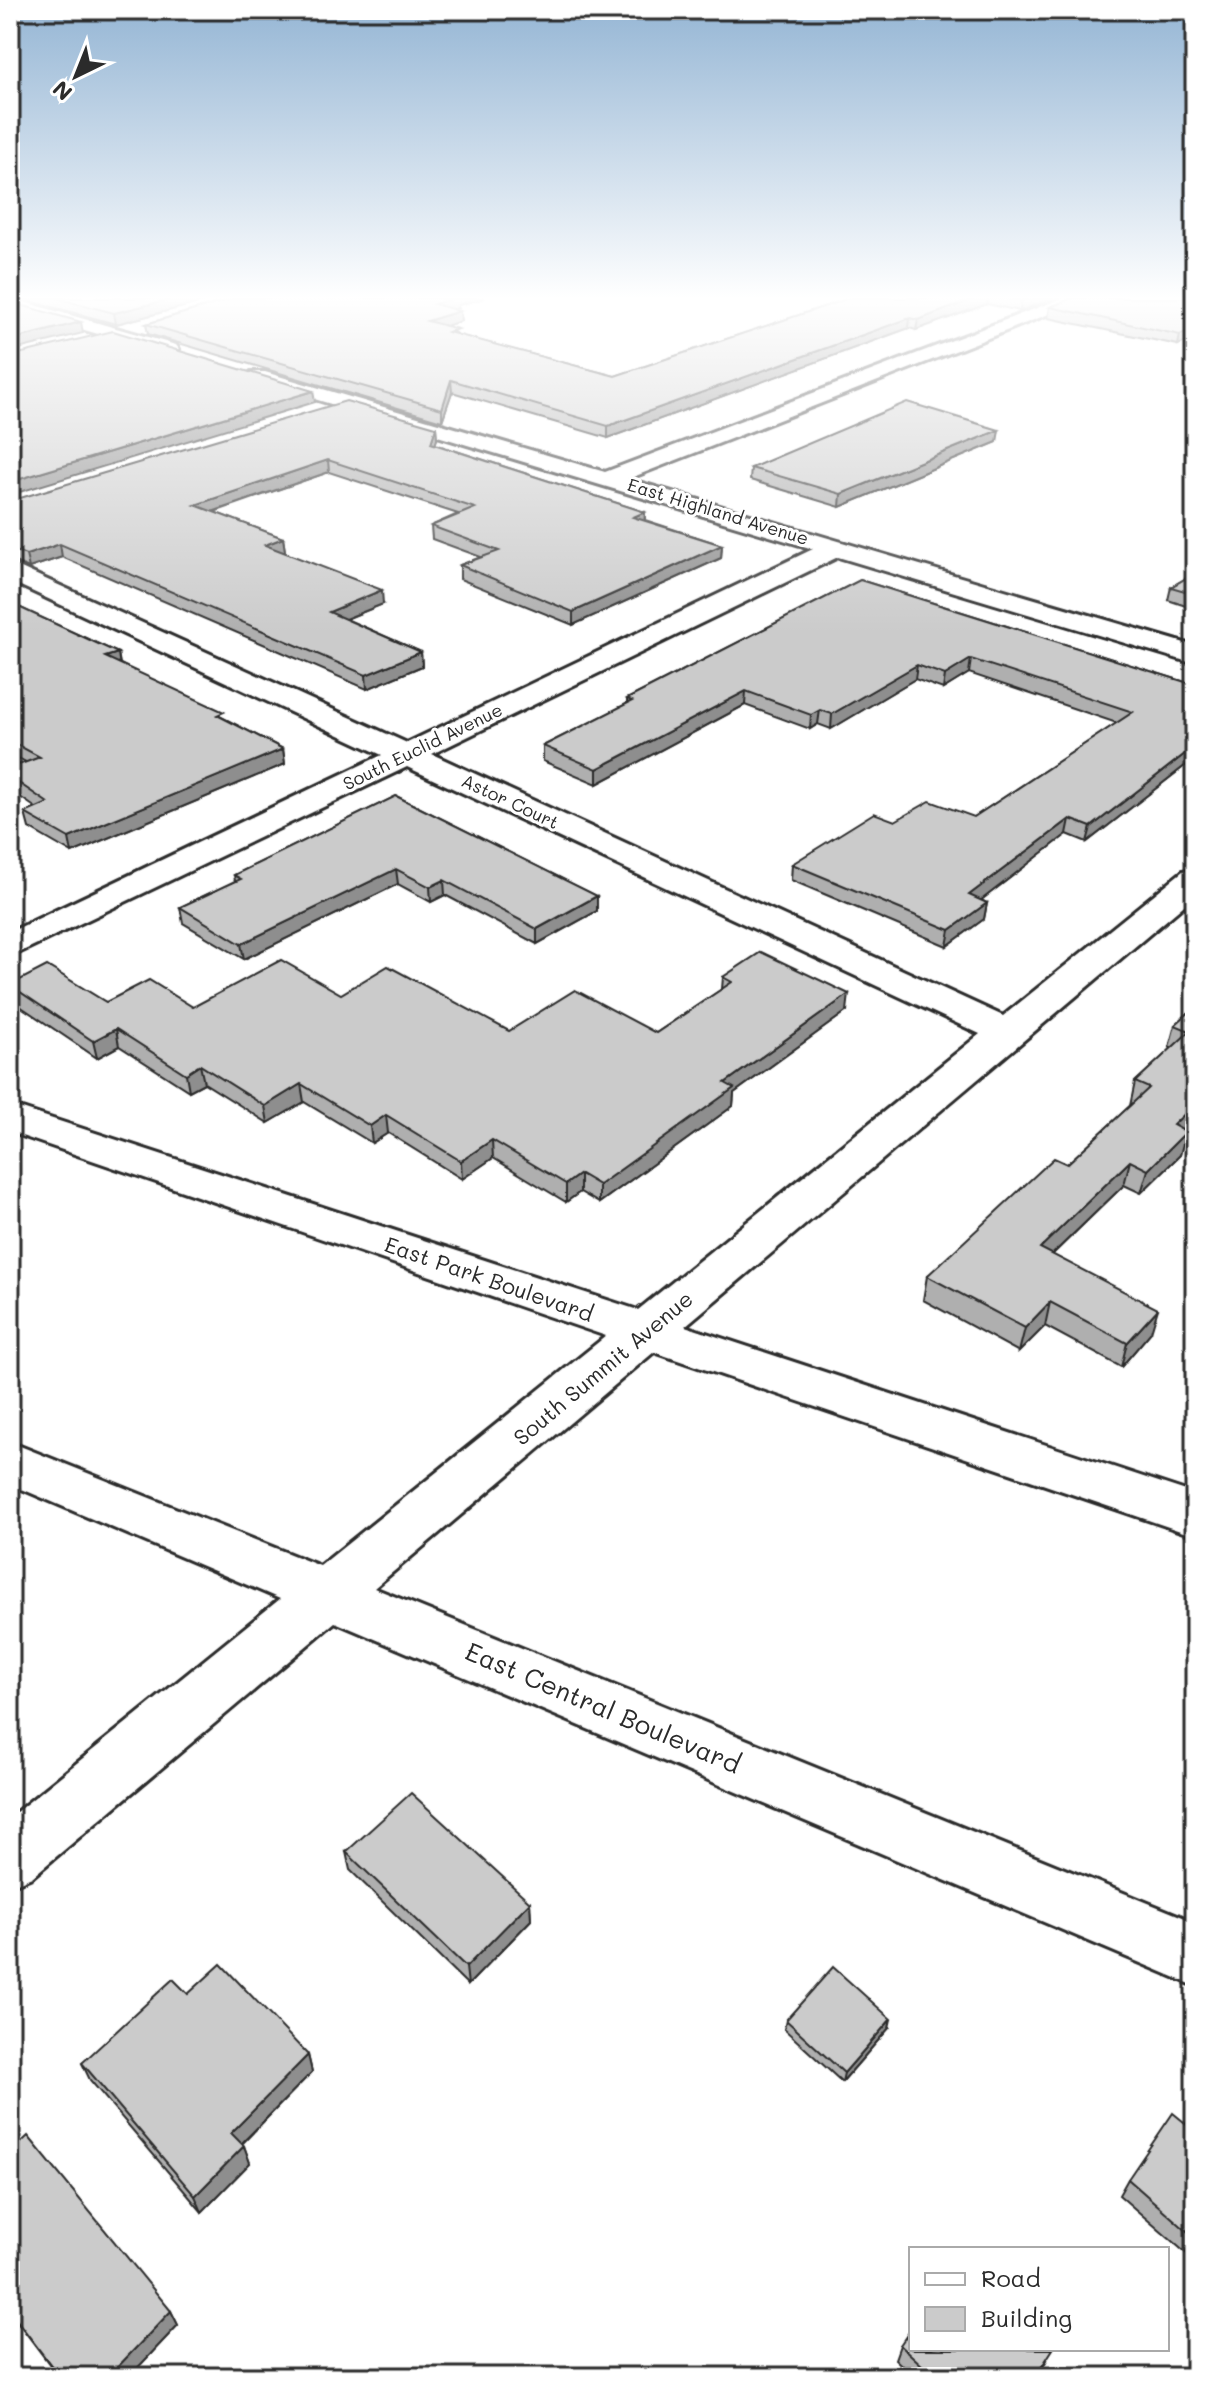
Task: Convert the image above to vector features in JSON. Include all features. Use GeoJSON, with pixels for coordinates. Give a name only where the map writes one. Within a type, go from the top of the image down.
{"type":"FeatureCollection","features":[{"type":"Feature","properties":{"kind":"street"},"geometry":{"type":"LineString","coordinates":[[306,415],[324,409]]}},
{"type":"Feature","properties":{"kind":"street","name":"East Highland Avenue"},"geometry":{"type":"LineString","coordinates":[[373,409],[1195,655]]}},
{"type":"Feature","properties":{"kind":"street"},"geometry":{"type":"LineString","coordinates":[[607,479],[789,409]]}},
{"type":"Feature","properties":{"kind":"street","name":"South Euclid Avenue"},"geometry":{"type":"LineString","coordinates":[[10,946],[836,548]]}},
{"type":"Feature","properties":{"kind":"street","name":"Astor Court"},"geometry":{"type":"LineString","coordinates":[[10,571],[1009,1033]]}},
{"type":"Feature","properties":{"kind":"street","name":"South Summit Avenue"},"geometry":{"type":"LineString","coordinates":[[10,1856],[1195,878]]}},
{"type":"Feature","properties":{"kind":"street","name":"East Park Boulevard"},"geometry":{"type":"LineString","coordinates":[[10,1118],[1195,1515]]}},
{"type":"Feature","properties":{"kind":"street","name":"East Central Boulevard"},"geometry":{"type":"LineString","coordinates":[[10,1462],[1195,1954]]}},
{"type":"Feature","properties":{"kind":"building"},"geometry":{"type":"Polygon","coordinates":[[[10,409],[252,409],[10,482],[10,409]]]}},
{"type":"Feature","properties":{"kind":"building"},"geometry":{"type":"Polygon","coordinates":[[[318,409],[375,409],[436,427],[431,443],[645,512],[633,517],[722,545],[573,612],[460,565],[499,551],[431,526],[475,508],[328,460],[195,505],[283,538],[265,545],[382,590],[329,612],[421,652],[366,675],[60,544],[26,555],[10,549],[10,501],[318,409]]]}},
{"type":"Feature","properties":{"kind":"building"},"geometry":{"type":"Polygon","coordinates":[[[551,409],[654,409],[608,426],[551,409]]]}},
{"type":"Feature","properties":{"kind":"building"},"geometry":{"type":"Polygon","coordinates":[[[890,409],[931,409],[999,430],[841,494],[751,468],[890,409]]]}},
{"type":"Feature","properties":{"kind":"building"},"geometry":{"type":"Polygon","coordinates":[[[1195,573],[1195,594],[1171,587],[1195,573]]]}},
{"type":"Feature","properties":{"kind":"building"},"geometry":{"type":"Polygon","coordinates":[[[860,580],[1195,685],[1195,746],[1091,827],[1070,819],[969,895],[987,903],[950,930],[792,864],[874,813],[895,821],[930,801],[974,817],[1133,712],[971,659],[945,675],[917,665],[832,714],[820,710],[811,715],[746,691],[597,769],[543,746],[632,701],[627,699],[860,580]]]}},
{"type":"Feature","properties":{"kind":"building"},"geometry":{"type":"Polygon","coordinates":[[[10,603],[118,653],[105,657],[224,712],[217,715],[283,749],[69,838],[25,813],[48,803],[10,777],[10,768],[40,757],[10,741],[10,603]]]}},
{"type":"Feature","properties":{"kind":"building"},"geometry":{"type":"Polygon","coordinates":[[[396,796],[597,896],[537,929],[444,880],[430,887],[396,869],[241,944],[180,907],[241,879],[234,875],[396,796]]]}},
{"type":"Feature","properties":{"kind":"building"},"geometry":{"type":"Polygon","coordinates":[[[761,952],[849,994],[725,1083],[734,1088],[599,1185],[580,1174],[566,1184],[492,1140],[461,1161],[386,1115],[370,1126],[301,1084],[265,1106],[200,1065],[186,1074],[116,1029],[93,1041],[10,985],[47,966],[106,1002],[149,980],[193,1007],[281,960],[341,994],[388,966],[509,1031],[575,990],[656,1033],[732,982],[723,977],[761,952]]]}},
{"type":"Feature","properties":{"kind":"building"},"geometry":{"type":"Polygon","coordinates":[[[1195,1007],[1195,1104],[1173,1125],[1186,1132],[1148,1170],[1130,1161],[1040,1248],[1158,1309],[1127,1343],[1050,1302],[1025,1328],[927,1276],[1054,1158],[1067,1164],[1149,1088],[1135,1082],[1190,1031],[1175,1025],[1195,1007]]]}},
{"type":"Feature","properties":{"kind":"building"},"geometry":{"type":"Polygon","coordinates":[[[411,1793],[530,1902],[466,1967],[346,1852],[411,1793]]]}},
{"type":"Feature","properties":{"kind":"building"},"geometry":{"type":"Polygon","coordinates":[[[221,1964],[308,2055],[231,2133],[244,2146],[195,2196],[82,2063],[173,1979],[188,1994],[221,1964]]]}},
{"type":"Feature","properties":{"kind":"building"},"geometry":{"type":"Polygon","coordinates":[[[833,1967],[891,2019],[844,2073],[786,2020],[833,1967]]]}},
{"type":"Feature","properties":{"kind":"building"},"geometry":{"type":"Polygon","coordinates":[[[1173,2113],[1195,2131],[1195,2238],[1128,2179],[1173,2113]]]}},
{"type":"Feature","properties":{"kind":"building"},"geometry":{"type":"Polygon","coordinates":[[[28,2136],[171,2311],[108,2377],[60,2377],[10,2311],[10,2153],[28,2136]]]}},
{"type":"Feature","properties":{"kind":"building"},"geometry":{"type":"Polygon","coordinates":[[[909,2332],[909,2351],[1052,2351],[1035,2377],[935,2377],[900,2345],[909,2332]]]}}]}
